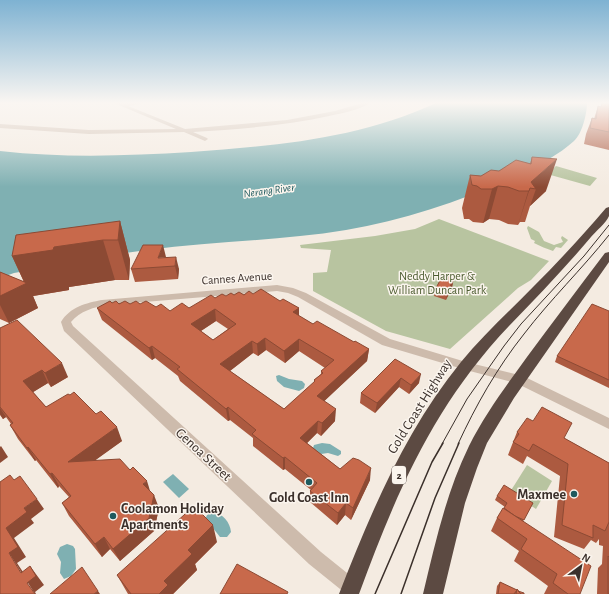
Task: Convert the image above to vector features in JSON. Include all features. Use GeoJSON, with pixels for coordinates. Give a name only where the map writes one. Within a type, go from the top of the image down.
{"type":"FeatureCollection","features":[{"type":"Feature","properties":{"kind":"highway","name":"Gold Coast Highway"},"geometry":{"type":"LineString","coordinates":[[350,590],[402,469],[418,438],[442,398],[466,366],[493,335],[549,278],[609,210]]}},
{"type":"Feature","properties":{"kind":"highway"},"geometry":{"type":"LineString","coordinates":[[433,594],[453,512],[469,465],[489,424],[519,378],[609,255]]}},
{"type":"Feature","properties":{"kind":"street"},"geometry":{"type":"LineString","coordinates":[[53,131],[138,133],[187,131]]}},
{"type":"Feature","properties":{"kind":"street"},"geometry":{"type":"LineString","coordinates":[[184,131],[204,138]]}},
{"type":"Feature","properties":{"kind":"street","name":"Cannes Avenue"},"geometry":{"type":"LineString","coordinates":[[69,317],[83,308],[108,302],[277,288],[285,289],[302,295],[386,342],[466,366],[519,378],[609,424]]}},
{"type":"Feature","properties":{"kind":"street","name":"Genoa Street"},"geometry":{"type":"LineString","coordinates":[[69,317],[66,322],[68,328],[350,590]]}},
{"type":"Feature","properties":{"kind":"green space"},"geometry":{"type":"Polygon","coordinates":[[[556,166],[597,178],[590,186],[547,174],[556,166]]]}},
{"type":"Feature","properties":{"kind":"green space","name":"Neddy Harper & William Duncan Park"},"geometry":{"type":"Polygon","coordinates":[[[439,219],[549,261],[531,280],[518,288],[450,349],[386,331],[313,291],[313,273],[327,272],[331,250],[301,248],[300,245],[375,236],[415,229],[439,219]]]}},
{"type":"Feature","properties":{"kind":"green space"},"geometry":{"type":"Polygon","coordinates":[[[528,226],[539,232],[544,241],[554,245],[563,242],[561,238],[562,236],[568,240],[561,248],[556,247],[553,251],[534,243],[535,241],[531,239],[527,228],[528,226]]]}},
{"type":"Feature","properties":{"kind":"green space"},"geometry":{"type":"Polygon","coordinates":[[[527,465],[552,481],[536,509],[510,492],[527,465]]]}},
{"type":"Feature","properties":{"kind":"water","name":"Nerang River"},"geometry":{"type":"Polygon","coordinates":[[[356,131],[581,131],[577,138],[568,146],[532,168],[477,193],[390,221],[321,234],[130,252],[14,273],[0,278],[0,151],[47,155],[143,155],[253,147],[316,139],[356,131]]]}},
{"type":"Feature","properties":{"kind":"water"},"geometry":{"type":"Polygon","coordinates":[[[279,375],[289,379],[302,381],[305,384],[304,388],[299,391],[284,387],[277,381],[276,376],[279,375]]]}},
{"type":"Feature","properties":{"kind":"water"},"geometry":{"type":"Polygon","coordinates":[[[322,443],[330,444],[341,451],[341,454],[338,456],[328,453],[321,454],[313,448],[314,445],[322,443]]]}},
{"type":"Feature","properties":{"kind":"water"},"geometry":{"type":"Polygon","coordinates":[[[173,474],[189,489],[179,498],[163,482],[173,474]]]}},
{"type":"Feature","properties":{"kind":"water"},"geometry":{"type":"Polygon","coordinates":[[[213,512],[223,517],[228,522],[231,532],[227,537],[220,537],[213,528],[204,522],[207,515],[213,512]]]}},
{"type":"Feature","properties":{"kind":"water"},"geometry":{"type":"Polygon","coordinates":[[[67,544],[73,546],[75,549],[76,569],[71,576],[64,579],[60,573],[61,562],[57,554],[60,547],[67,544]]]}},
{"type":"Feature","properties":{"kind":"building"},"geometry":{"type":"Polygon","coordinates":[[[532,157],[557,159],[531,182],[536,189],[530,188],[529,191],[519,191],[508,187],[498,186],[492,189],[481,189],[472,185],[470,175],[481,176],[491,170],[499,171],[516,160],[531,164],[532,157]]]}},
{"type":"Feature","properties":{"kind":"building"},"geometry":{"type":"Polygon","coordinates":[[[120,221],[118,240],[103,240],[54,247],[53,250],[12,256],[16,235],[120,221]]]}},
{"type":"Feature","properties":{"kind":"building"},"geometry":{"type":"Polygon","coordinates":[[[143,245],[163,245],[158,258],[176,257],[175,266],[131,269],[143,245]]]}},
{"type":"Feature","properties":{"kind":"building"},"geometry":{"type":"Polygon","coordinates":[[[0,272],[27,283],[0,296],[0,272]]]}},
{"type":"Feature","properties":{"kind":"building"},"geometry":{"type":"Polygon","coordinates":[[[443,275],[454,278],[448,291],[436,288],[443,275]]]}},
{"type":"Feature","properties":{"kind":"building"},"geometry":{"type":"Polygon","coordinates":[[[261,289],[280,301],[283,299],[299,308],[293,312],[313,324],[317,321],[369,349],[317,396],[336,409],[322,423],[318,421],[300,438],[340,469],[353,458],[371,468],[353,508],[346,503],[338,513],[310,491],[317,483],[285,457],[283,458],[252,434],[256,430],[228,407],[226,409],[177,369],[180,367],[152,346],[149,348],[97,308],[110,301],[112,303],[116,301],[119,304],[125,301],[130,304],[136,301],[140,304],[146,301],[156,307],[161,304],[170,311],[182,303],[189,308],[211,295],[215,298],[222,294],[226,296],[231,293],[234,295],[239,292],[244,295],[249,291],[253,294],[261,289]],[[215,309],[191,324],[213,340],[236,324],[215,309]],[[265,338],[257,344],[252,341],[220,364],[284,409],[315,381],[314,380],[323,373],[321,371],[334,360],[299,339],[284,351],[265,338]]]}},
{"type":"Feature","properties":{"kind":"building"},"geometry":{"type":"Polygon","coordinates":[[[592,304],[609,311],[609,380],[557,356],[592,304]]]}},
{"type":"Feature","properties":{"kind":"building"},"geometry":{"type":"Polygon","coordinates":[[[17,320],[62,363],[45,373],[42,370],[23,381],[46,407],[74,392],[96,414],[101,411],[117,427],[68,462],[120,459],[130,470],[133,467],[147,481],[143,484],[154,495],[149,518],[113,549],[104,537],[95,544],[62,503],[71,496],[52,473],[50,474],[28,447],[27,448],[10,425],[13,423],[0,407],[0,328],[17,320]]]}},
{"type":"Feature","properties":{"kind":"building"},"geometry":{"type":"Polygon","coordinates":[[[395,359],[421,374],[411,385],[401,378],[377,403],[361,393],[395,359]]]}},
{"type":"Feature","properties":{"kind":"building"},"geometry":{"type":"Polygon","coordinates":[[[542,407],[572,423],[564,438],[609,463],[609,522],[605,531],[593,525],[593,538],[562,525],[568,464],[533,444],[529,451],[513,442],[519,434],[517,432],[527,418],[533,421],[542,407]]]}},
{"type":"Feature","properties":{"kind":"building"},"geometry":{"type":"Polygon","coordinates":[[[10,475],[14,480],[20,476],[37,499],[24,508],[27,512],[6,528],[18,547],[9,553],[21,573],[30,566],[36,576],[27,583],[35,594],[0,594],[0,482],[10,475]]]}},
{"type":"Feature","properties":{"kind":"building"},"geometry":{"type":"Polygon","coordinates":[[[504,485],[533,503],[524,520],[515,516],[504,508],[507,503],[497,496],[504,485]]]}},
{"type":"Feature","properties":{"kind":"building"},"geometry":{"type":"Polygon","coordinates":[[[194,506],[213,525],[188,550],[192,554],[164,581],[168,585],[159,594],[131,594],[117,575],[194,506]]]}},
{"type":"Feature","properties":{"kind":"building"},"geometry":{"type":"Polygon","coordinates":[[[503,508],[591,566],[580,594],[568,594],[553,583],[557,574],[521,549],[527,539],[497,518],[503,508]]]}},
{"type":"Feature","properties":{"kind":"building"},"geometry":{"type":"Polygon","coordinates":[[[608,556],[609,557],[609,594],[608,594],[608,556]]]}},
{"type":"Feature","properties":{"kind":"building"},"geometry":{"type":"Polygon","coordinates":[[[237,564],[288,592],[287,594],[220,594],[237,564]]]}},
{"type":"Feature","properties":{"kind":"building"},"geometry":{"type":"Polygon","coordinates":[[[82,567],[98,591],[94,594],[50,594],[82,567]]]}},
{"type":"Feature","properties":{"kind":"building"},"geometry":{"type":"Polygon","coordinates":[[[500,582],[517,590],[514,594],[498,594],[500,582]]]}},
{"type":"Feature","properties":{"kind":"building"},"geometry":{"type":"Polygon","coordinates":[[[517,589],[521,594],[516,594],[517,589]]]}},
{"type":"Feature","properties":{"kind":"tram line"},"geometry":{"type":"LineString","coordinates":[[442,444],[467,399],[504,346],[521,324],[584,256],[609,225]]}},
{"type":"Feature","properties":{"kind":"tram line"},"geometry":{"type":"LineString","coordinates":[[458,444],[488,387],[514,347],[544,309],[609,235]]}},
{"type":"Feature","properties":{"kind":"tram line"},"geometry":{"type":"LineString","coordinates":[[375,594],[432,462],[443,443]]}},
{"type":"Feature","properties":{"kind":"tram line"},"geometry":{"type":"LineString","coordinates":[[401,594],[435,498],[459,443]]}},
{"type":"Feature","properties":{"kind":"place","name":"Gold Coast Inn"},"geometry":{"type":"Point","coordinates":[309,482]}},
{"type":"Feature","properties":{"kind":"place","name":"Maxmee"},"geometry":{"type":"Point","coordinates":[574,494]}},
{"type":"Feature","properties":{"kind":"place","name":"Coolamon Holiday Apartments"},"geometry":{"type":"Point","coordinates":[113,516]}}]}
